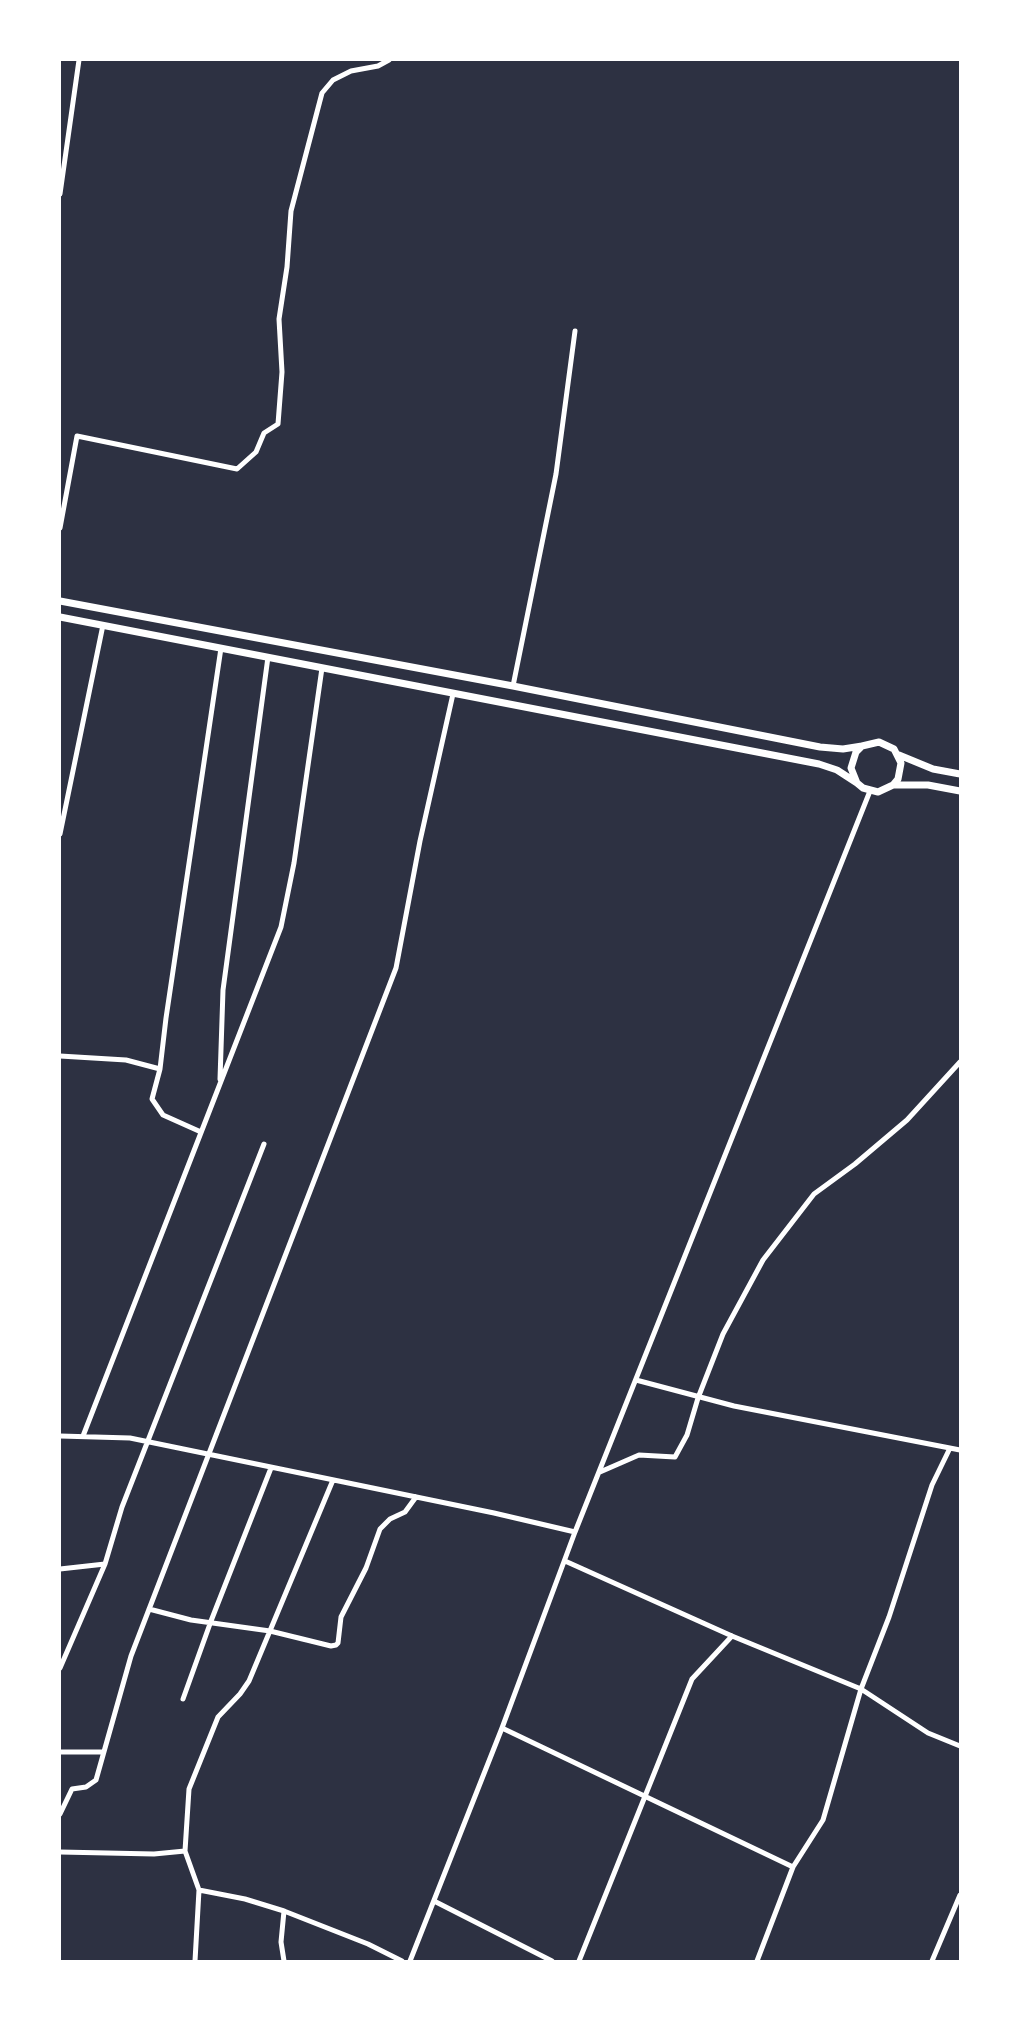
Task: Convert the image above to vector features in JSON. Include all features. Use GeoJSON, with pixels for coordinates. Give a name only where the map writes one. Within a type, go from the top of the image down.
{"type":"FeatureCollection","features":[{"type":"Feature","properties":{"kind":"main road"},"geometry":{"type":"LineString","coordinates":[[60,601],[513,686],[820,747],[843,749],[878,742],[894,748],[899,755],[901,771],[893,785],[886,790],[870,791],[837,770],[819,764],[60,616]]}},
{"type":"Feature","properties":{"kind":"main road"},"geometry":{"type":"LineString","coordinates":[[857,783],[851,768],[856,752],[862,746]]}},
{"type":"Feature","properties":{"kind":"main road"},"geometry":{"type":"LineString","coordinates":[[899,755],[933,769],[960,774]]}},
{"type":"Feature","properties":{"kind":"main road"},"geometry":{"type":"LineString","coordinates":[[893,785],[928,785],[960,791]]}},
{"type":"Feature","properties":{"kind":"street"},"geometry":{"type":"LineString","coordinates":[[60,194],[79,60]]}},
{"type":"Feature","properties":{"kind":"street"},"geometry":{"type":"LineString","coordinates":[[60,528],[77,436],[237,469],[256,452],[264,433],[278,424],[282,372],[279,318],[287,267],[291,211],[322,92],[333,80],[351,71],[378,66],[389,60]]}},
{"type":"Feature","properties":{"kind":"street"},"geometry":{"type":"LineString","coordinates":[[513,686],[556,474],[575,331]]}},
{"type":"Feature","properties":{"kind":"street"},"geometry":{"type":"LineString","coordinates":[[60,834],[102,625]]}},
{"type":"Feature","properties":{"kind":"street"},"geometry":{"type":"LineString","coordinates":[[201,1132],[163,1115],[152,1099],[160,1069],[221,648]]}},
{"type":"Feature","properties":{"kind":"street"},"geometry":{"type":"LineString","coordinates":[[220,1082],[222,990],[268,657]]}},
{"type":"Feature","properties":{"kind":"street"},"geometry":{"type":"LineString","coordinates":[[83,1436],[281,927],[294,864],[322,668]]}},
{"type":"Feature","properties":{"kind":"street"},"geometry":{"type":"LineString","coordinates":[[60,1814],[72,1789],[92,1784],[96,1780],[102,1752],[131,1656],[396,968],[420,841],[453,694]]}},
{"type":"Feature","properties":{"kind":"street"},"geometry":{"type":"LineString","coordinates":[[410,1961],[502,1728],[575,1532],[870,791]]}},
{"type":"Feature","properties":{"kind":"street"},"geometry":{"type":"LineString","coordinates":[[60,1056],[126,1060],[160,1069]]}},
{"type":"Feature","properties":{"kind":"street"},"geometry":{"type":"LineString","coordinates":[[599,1472],[639,1455],[675,1457],[687,1435],[698,1398],[723,1334],[763,1260],[814,1194],[855,1164],[907,1120],[960,1062]]}},
{"type":"Feature","properties":{"kind":"street"},"geometry":{"type":"LineString","coordinates":[[60,1668],[105,1564],[122,1508],[264,1144]]}},
{"type":"Feature","properties":{"kind":"street"},"geometry":{"type":"LineString","coordinates":[[636,1380],[698,1398],[960,1450]]}},
{"type":"Feature","properties":{"kind":"street"},"geometry":{"type":"LineString","coordinates":[[60,1436],[130,1438],[575,1532]]}},
{"type":"Feature","properties":{"kind":"street"},"geometry":{"type":"LineString","coordinates":[[757,1961],[793,1867],[823,1820],[862,1689],[892,1609],[932,1485],[950,1448]]}},
{"type":"Feature","properties":{"kind":"street"},"geometry":{"type":"LineString","coordinates":[[183,1699],[211,1621],[271,1468]]}},
{"type":"Feature","properties":{"kind":"street"},"geometry":{"type":"LineString","coordinates":[[194,1961],[199,1890],[185,1851],[189,1789],[211,1730],[218,1717],[245,1688],[333,1480]]}},
{"type":"Feature","properties":{"kind":"street"},"geometry":{"type":"LineString","coordinates":[[149,1609],[190,1620],[211,1621],[270,1631],[331,1646],[338,1643],[341,1618],[366,1568],[380,1529],[390,1519],[405,1512],[416,1497]]}},
{"type":"Feature","properties":{"kind":"street"},"geometry":{"type":"LineString","coordinates":[[564,1561],[732,1636],[862,1689],[928,1733],[960,1746]]}},
{"type":"Feature","properties":{"kind":"street"},"geometry":{"type":"LineString","coordinates":[[60,1569],[105,1564]]}},
{"type":"Feature","properties":{"kind":"street"},"geometry":{"type":"LineString","coordinates":[[579,1961],[692,1680],[732,1636]]}},
{"type":"Feature","properties":{"kind":"street"},"geometry":{"type":"LineString","coordinates":[[502,1728],[793,1867]]}},
{"type":"Feature","properties":{"kind":"street"},"geometry":{"type":"LineString","coordinates":[[60,1752],[102,1752]]}},
{"type":"Feature","properties":{"kind":"street"},"geometry":{"type":"LineString","coordinates":[[60,1852],[154,1854],[185,1851]]}},
{"type":"Feature","properties":{"kind":"street"},"geometry":{"type":"LineString","coordinates":[[199,1890],[245,1899],[284,1911],[368,1944],[402,1961]]}},
{"type":"Feature","properties":{"kind":"street"},"geometry":{"type":"LineString","coordinates":[[932,1961],[960,1895]]}},
{"type":"Feature","properties":{"kind":"street"},"geometry":{"type":"LineString","coordinates":[[434,1901],[552,1961]]}},
{"type":"Feature","properties":{"kind":"street"},"geometry":{"type":"LineString","coordinates":[[284,1911],[281,1942],[284,1961]]}}]}
